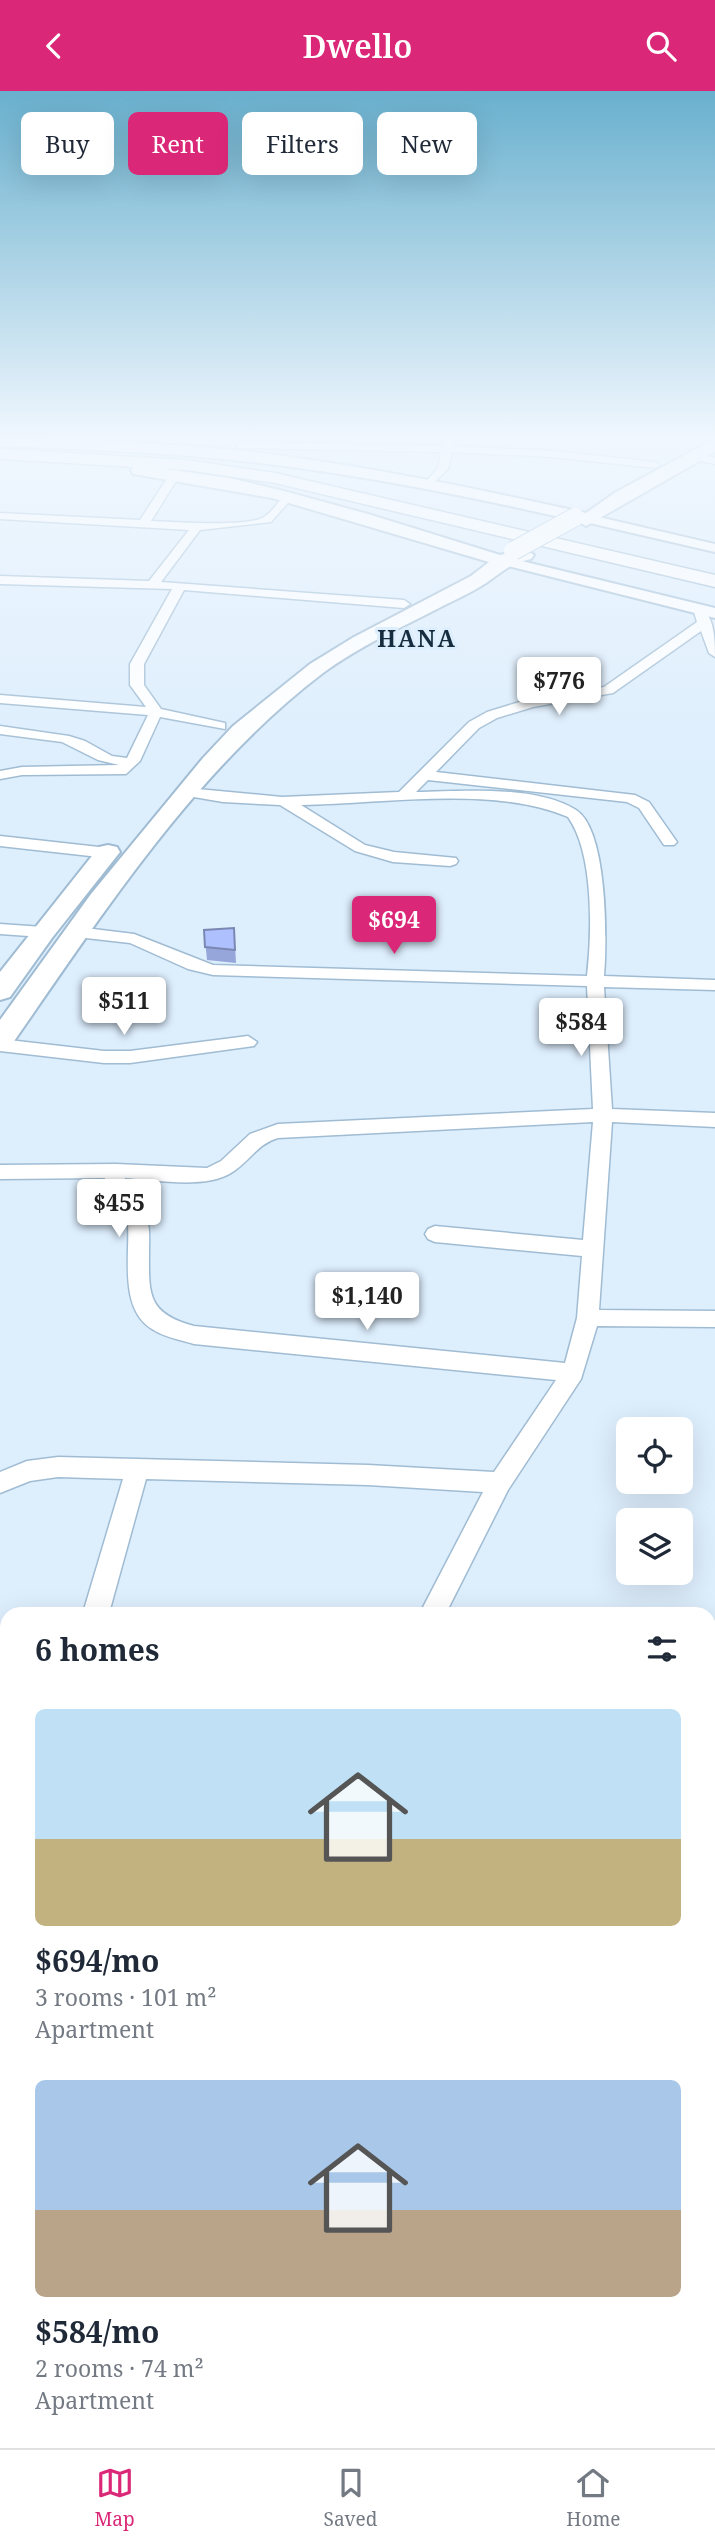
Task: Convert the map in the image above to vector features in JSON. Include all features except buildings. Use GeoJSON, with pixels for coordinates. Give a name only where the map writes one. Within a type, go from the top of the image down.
{"type":"FeatureCollection","features":[{"type":"Feature","properties":{"kind":"highway"},"geometry":{"type":"LineString","coordinates":[[583,550],[715,581]]}},
{"type":"Feature","properties":{"kind":"highway"},"geometry":{"type":"LineString","coordinates":[[638,550],[715,568]]}},
{"type":"Feature","properties":{"kind":"main road"},"geometry":{"type":"LineString","coordinates":[[451,550],[456,559],[457,576]]}},
{"type":"Feature","properties":{"kind":"main road"},"geometry":{"type":"LineString","coordinates":[[478,550],[508,556]]}},
{"type":"Feature","properties":{"kind":"main road"},"geometry":{"type":"LineString","coordinates":[[0,1042],[77,932],[164,820],[241,731],[317,668],[361,641],[459,591],[518,550]]}},
{"type":"Feature","properties":{"kind":"main road"},"geometry":{"type":"LineString","coordinates":[[179,767],[220,726],[280,678],[341,636],[457,576],[508,556]]}},
{"type":"Feature","properties":{"kind":"main road"},"geometry":{"type":"LineString","coordinates":[[0,991],[43,932],[130,825],[164,820]]}},
{"type":"Feature","properties":{"kind":"street"},"geometry":{"type":"LineString","coordinates":[[152,585],[179,550]]}},
{"type":"Feature","properties":{"kind":"street"},"geometry":{"type":"LineString","coordinates":[[508,556],[701,617]]}},
{"type":"Feature","properties":{"kind":"street"},"geometry":{"type":"LineString","coordinates":[[0,580],[180,586],[404,604]]}},
{"type":"Feature","properties":{"kind":"street"},"geometry":{"type":"LineString","coordinates":[[12,592],[35,582]]}},
{"type":"Feature","properties":{"kind":"street"},"geometry":{"type":"LineString","coordinates":[[156,712],[137,685],[137,664],[180,586]]}},
{"type":"Feature","properties":{"kind":"street"},"geometry":{"type":"LineString","coordinates":[[403,797],[474,725],[492,715],[531,703],[608,690],[701,617],[715,613]]}},
{"type":"Feature","properties":{"kind":"street"},"geometry":{"type":"LineString","coordinates":[[701,617],[715,653]]}},
{"type":"Feature","properties":{"kind":"street"},"geometry":{"type":"LineString","coordinates":[[0,699],[156,712],[220,726]]}},
{"type":"Feature","properties":{"kind":"street"},"geometry":{"type":"LineString","coordinates":[[0,775],[30,770],[121,771],[133,761],[156,712]]}},
{"type":"Feature","properties":{"kind":"street"},"geometry":{"type":"LineString","coordinates":[[0,730],[34,733],[75,742],[107,761],[133,761]]}},
{"type":"Feature","properties":{"kind":"street"},"geometry":{"type":"LineString","coordinates":[[425,775],[630,798],[644,805],[669,842]]}},
{"type":"Feature","properties":{"kind":"street"},"geometry":{"type":"LineString","coordinates":[[187,792],[209,797],[283,801],[503,797],[559,806],[576,815],[583,828],[598,898],[598,959],[595,980],[603,1115],[588,1318],[573,1373],[500,1483],[436,1607]]}},
{"type":"Feature","properties":{"kind":"street"},"geometry":{"type":"LineString","coordinates":[[283,801],[359,848],[393,857],[450,861]]}},
{"type":"Feature","properties":{"kind":"street"},"geometry":{"type":"LineString","coordinates":[[0,841],[108,853]]}},
{"type":"Feature","properties":{"kind":"street"},"geometry":{"type":"LineString","coordinates":[[0,929],[43,932]]}},
{"type":"Feature","properties":{"kind":"street"},"geometry":{"type":"LineString","coordinates":[[77,932],[123,936],[144,942],[199,968],[213,970],[715,985]]}},
{"type":"Feature","properties":{"kind":"street"},"geometry":{"type":"LineString","coordinates":[[0,1042],[104,1057],[130,1057],[248,1042]]}},
{"type":"Feature","properties":{"kind":"street"},"geometry":{"type":"LineString","coordinates":[[0,1172],[116,1171],[208,1175],[220,1173],[254,1139],[264,1133],[603,1115],[715,1120]]}},
{"type":"Feature","properties":{"kind":"street"},"geometry":{"type":"LineString","coordinates":[[116,1171],[111,1202],[113,1209],[133,1217],[138,1223],[141,1294],[150,1316],[167,1328],[194,1335],[573,1373]]}},
{"type":"Feature","properties":{"kind":"street"},"geometry":{"type":"LineString","coordinates":[[435,1234],[593,1249]]}},
{"type":"Feature","properties":{"kind":"street"},"geometry":{"type":"LineString","coordinates":[[588,1318],[715,1319]]}},
{"type":"Feature","properties":{"kind":"street"},"geometry":{"type":"LineString","coordinates":[[0,1483],[27,1471],[58,1467],[368,1475],[500,1483]]}},
{"type":"Feature","properties":{"kind":"street"},"geometry":{"type":"LineString","coordinates":[[98,1607],[137,1471]]}},
{"type":"Feature","properties":{"kind":"district","name":"HANA"},"geometry":{"type":"Point","coordinates":[417,639]}}]}
